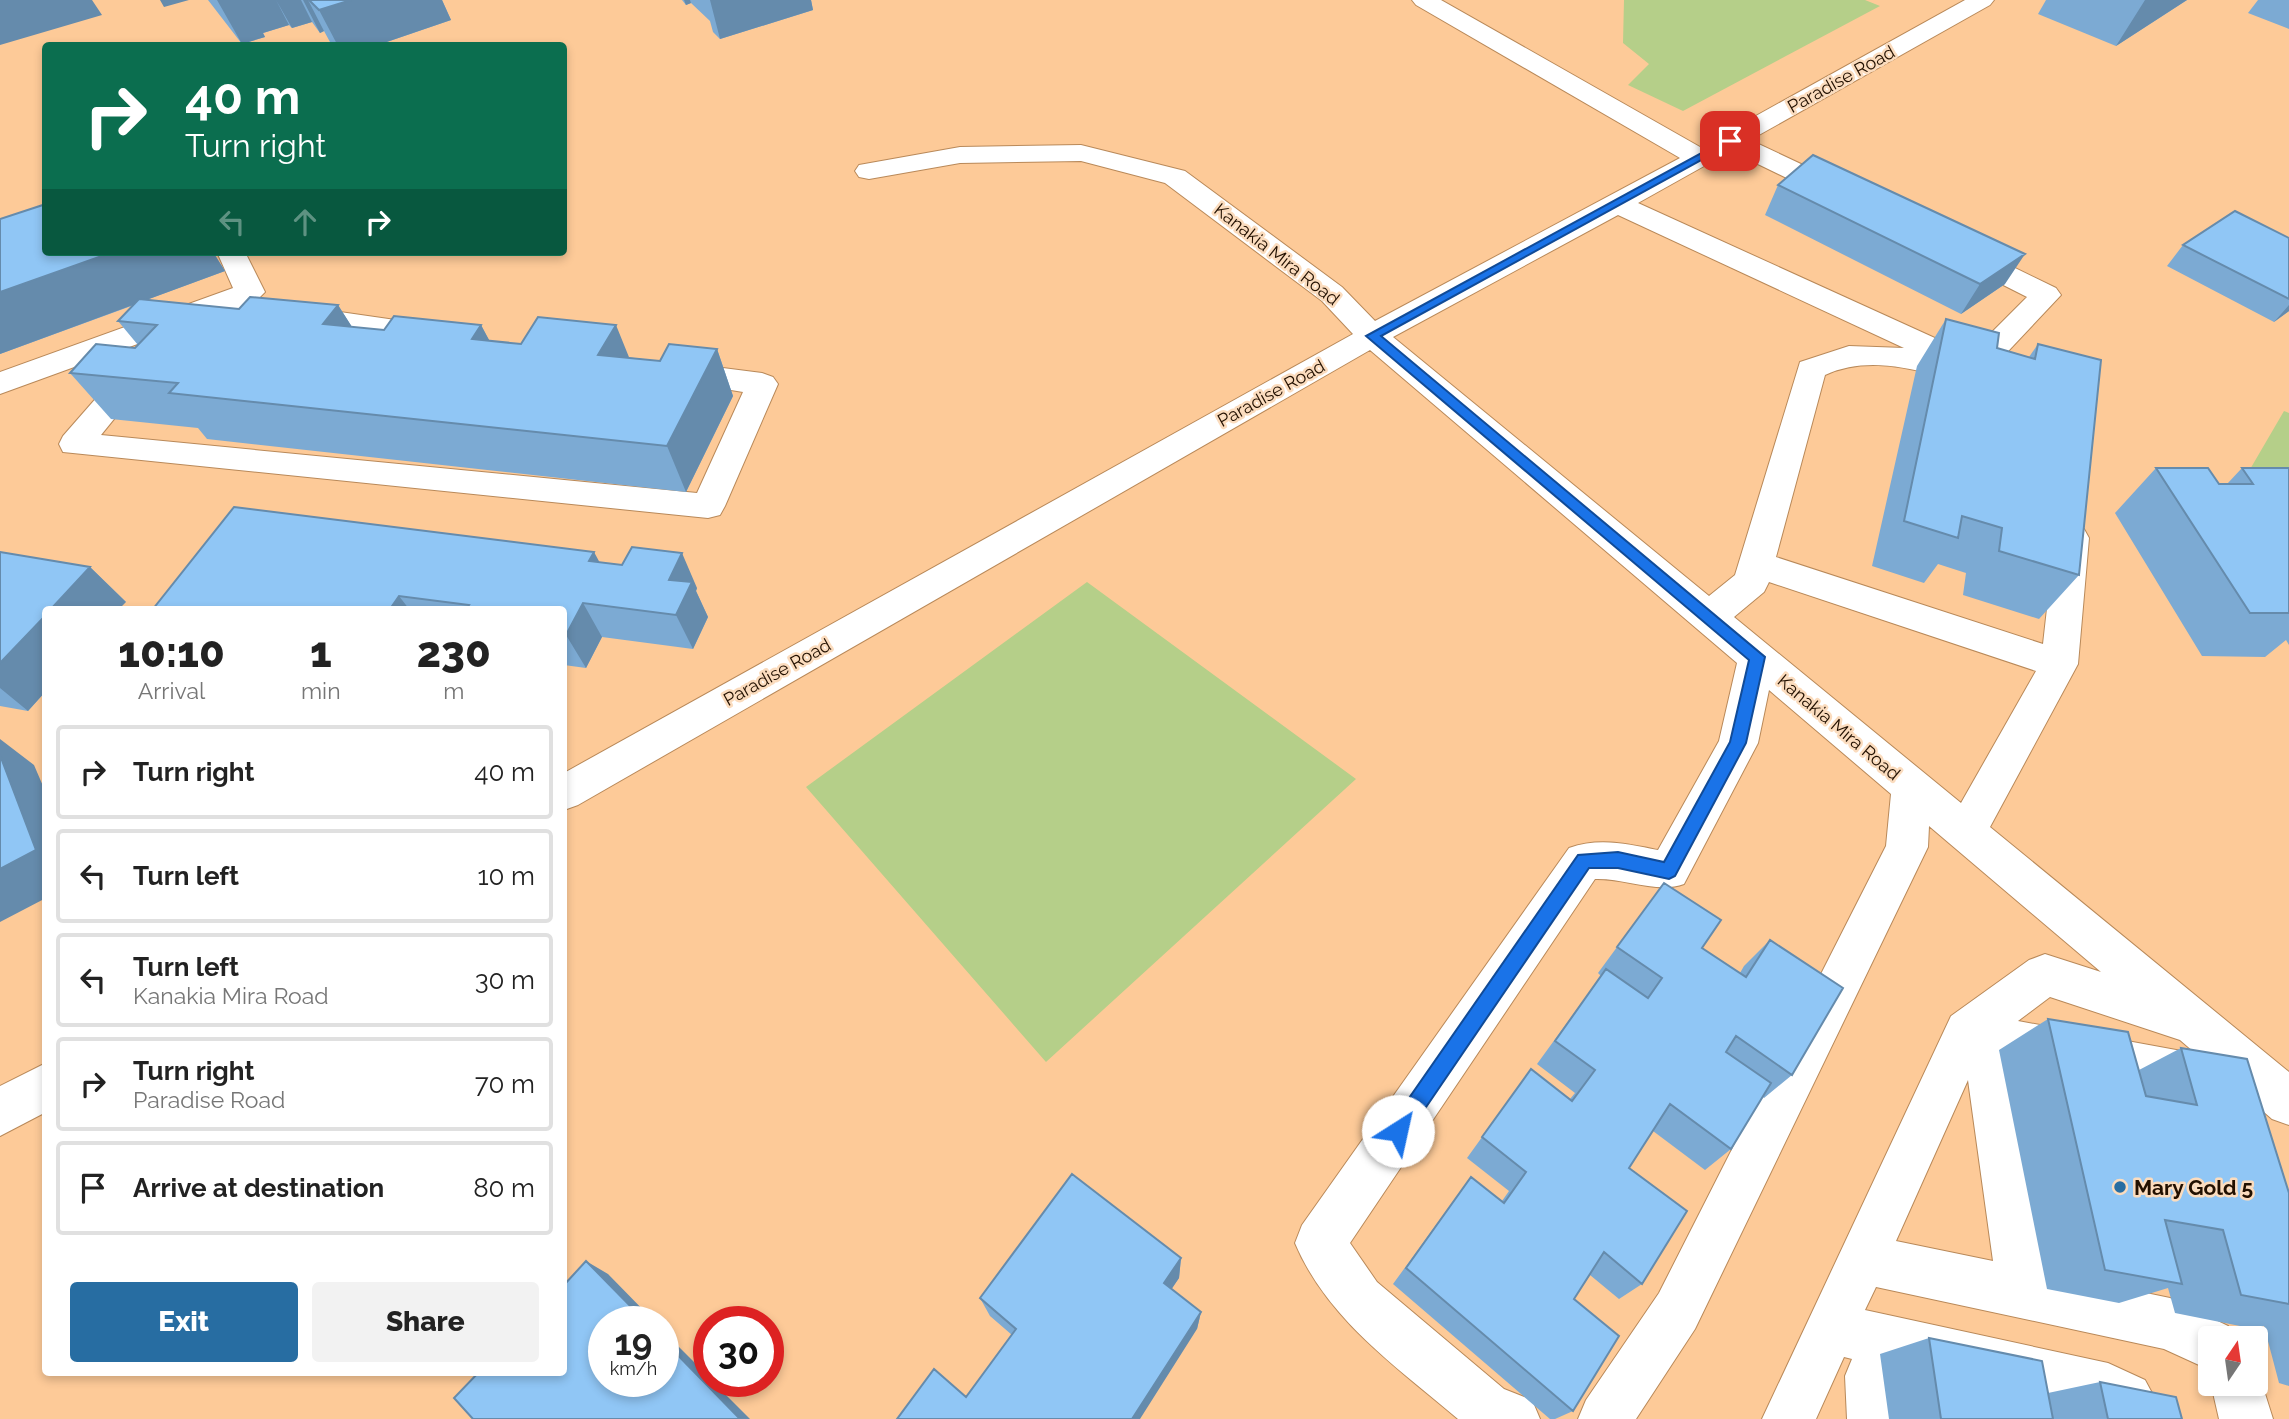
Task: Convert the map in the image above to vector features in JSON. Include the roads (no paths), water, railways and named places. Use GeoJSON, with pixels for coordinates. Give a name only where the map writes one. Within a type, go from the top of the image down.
{"type":"FeatureCollection","features":[{"type":"Feature","properties":{"kind":"street","name":"Paradise Road"},"geometry":{"type":"LineString","coordinates":[[567,791],[1372,336],[1617,204],[1982,0]]}},
{"type":"Feature","properties":{"kind":"street"},"geometry":{"type":"LineString","coordinates":[[1432,4],[1700,158]]}},
{"type":"Feature","properties":{"kind":"street"},"geometry":{"type":"LineString","coordinates":[[1730,141],[1861,204]]}},
{"type":"Feature","properties":{"kind":"street","name":"Kanakia Mira Road"},"geometry":{"type":"LineString","coordinates":[[869,171],[960,155],[1081,153],[1175,177],[1332,294],[1372,336],[2289,1102]]}},
{"type":"Feature","properties":{"kind":"street"},"geometry":{"type":"LineString","coordinates":[[1617,204],[1974,368],[2046,295],[1935,240]]}},
{"type":"Feature","properties":{"kind":"street"},"geometry":{"type":"LineString","coordinates":[[0,383],[250,292],[233,256]]}},
{"type":"Feature","properties":{"kind":"street"},"geometry":{"type":"LineString","coordinates":[[219,303],[463,340]]}},
{"type":"Feature","properties":{"kind":"street"},"geometry":{"type":"LineString","coordinates":[[184,316],[75,444],[708,506],[762,384],[653,368]]}},
{"type":"Feature","properties":{"kind":"street"},"geometry":{"type":"LineString","coordinates":[[1709,617],[1751,582],[1811,369],[1829,359],[1861,352],[1931,364],[2009,385]]}},
{"type":"Feature","properties":{"kind":"street"},"geometry":{"type":"LineString","coordinates":[[1967,831],[1998,769],[2059,664],[2075,511]]}},
{"type":"Feature","properties":{"kind":"street"},"geometry":{"type":"LineString","coordinates":[[1756,564],[2059,664]]}},
{"type":"Feature","properties":{"kind":"street"},"geometry":{"type":"LineString","coordinates":[[1513,1419],[1487,1409],[1359,1300],[1320,1243],[1584,861],[1618,860],[1669,871],[1738,743],[1757,657]]}},
{"type":"Feature","properties":{"kind":"street"},"geometry":{"type":"LineString","coordinates":[[1605,1419],[1677,1311],[1907,847],[1912,787]]}},
{"type":"Feature","properties":{"kind":"street"},"geometry":{"type":"LineString","coordinates":[[1789,1419],[1967,1031],[2045,975],[2197,1025]]}},
{"type":"Feature","properties":{"kind":"street"},"geometry":{"type":"LineString","coordinates":[[2023,1293],[1986,1045],[2005,1041],[2188,1075],[2202,1085],[2218,1120]]}},
{"type":"Feature","properties":{"kind":"street"},"geometry":{"type":"LineString","coordinates":[[0,1112],[42,1088]]}},
{"type":"Feature","properties":{"kind":"street"},"geometry":{"type":"LineString","coordinates":[[1863,1259],[2169,1324],[2198,1338]]}},
{"type":"Feature","properties":{"kind":"street"},"geometry":{"type":"LineString","coordinates":[[1832,1328],[1887,1370],[2108,1390],[2126,1399],[2139,1419]]}},
{"type":"Feature","properties":{"kind":"street"},"geometry":{"type":"LineString","coordinates":[[2240,1396],[2246,1419]]}},
{"type":"Feature","properties":{"kind":"place","name":"Mary Gold 5"},"geometry":{"type":"Point","coordinates":[2120,1187]}}]}
